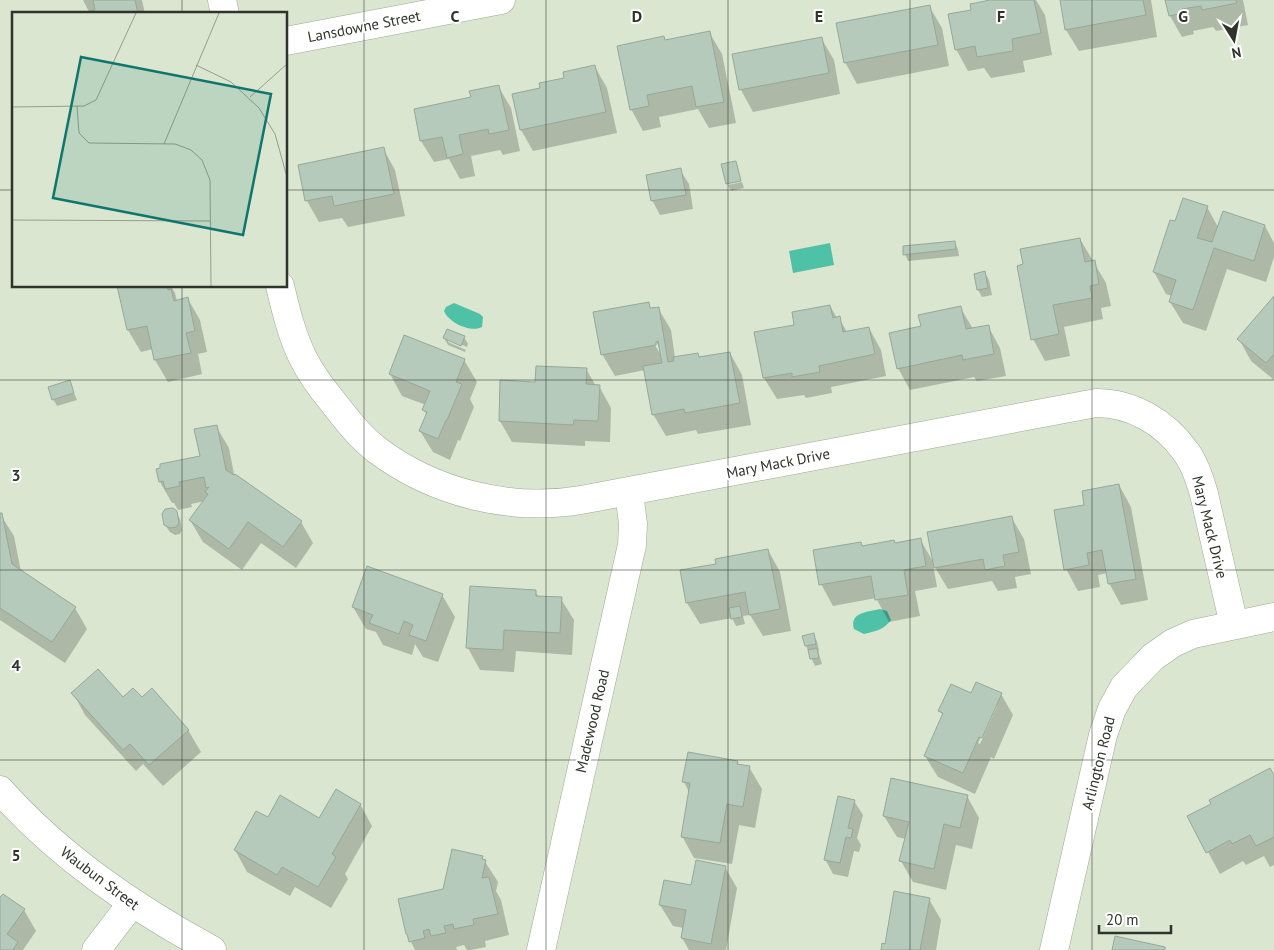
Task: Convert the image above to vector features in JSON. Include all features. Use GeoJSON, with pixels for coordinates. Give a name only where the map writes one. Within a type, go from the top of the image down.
{"type":"FeatureCollection","features":[{"type":"Feature","properties":{"kind":"street","name":"Lansdowne Street"},"geometry":{"type":"LineString","coordinates":[[288,41],[501,0]]}},
{"type":"Feature","properties":{"kind":"street","name":"Mary Mack Drive"},"geometry":{"type":"LineString","coordinates":[[280,288],[286,313],[303,358],[321,387],[361,436],[394,462],[420,476],[444,486],[513,503],[558,504],[629,492],[1096,403],[1112,403],[1133,410],[1154,420],[1172,434],[1187,453],[1198,474],[1234,625]]}},
{"type":"Feature","properties":{"kind":"street","name":"Madewood Road"},"geometry":{"type":"LineString","coordinates":[[541,950],[632,545],[633,524],[629,492]]}},
{"type":"Feature","properties":{"kind":"street","name":"Arlington Road"},"geometry":{"type":"LineString","coordinates":[[1054,950],[1104,735],[1112,709],[1124,687],[1153,657],[1173,643],[1193,634],[1274,617]]}},
{"type":"Feature","properties":{"kind":"street","name":"Waubun Street"},"geometry":{"type":"LineString","coordinates":[[0,790],[56,846],[88,872],[132,903],[212,950]]}},
{"type":"Feature","properties":{"kind":"street"},"geometry":{"type":"LineString","coordinates":[[96,950],[132,903]]}},
{"type":"Feature","properties":{"kind":"water"},"geometry":{"type":"Polygon","coordinates":[[[830,243],[834,265],[793,273],[789,251],[830,243]]]}},
{"type":"Feature","properties":{"kind":"water"},"geometry":{"type":"Polygon","coordinates":[[[454,303],[480,314],[483,317],[482,327],[477,329],[466,328],[450,319],[444,311],[446,307],[454,303]]]}},
{"type":"Feature","properties":{"kind":"water"},"geometry":{"type":"Polygon","coordinates":[[[880,609],[887,611],[891,620],[885,626],[879,630],[864,634],[854,629],[853,623],[857,616],[880,609]]]}},
{"type":"Feature","properties":{"kind":"building"},"geometry":{"type":"Polygon","coordinates":[[[93,0],[135,0],[138,12],[90,11],[95,10],[93,0]]]}},
{"type":"Feature","properties":{"kind":"building"},"geometry":{"type":"Polygon","coordinates":[[[990,0],[1034,0],[1041,33],[1012,39],[1013,51],[977,57],[975,46],[955,50],[948,14],[971,10],[970,4],[990,0]]]}},
{"type":"Feature","properties":{"kind":"building"},"geometry":{"type":"Polygon","coordinates":[[[1060,0],[1143,0],[1146,15],[1065,30],[1060,0]]]}},
{"type":"Feature","properties":{"kind":"building"},"geometry":{"type":"Polygon","coordinates":[[[1165,0],[1236,0],[1237,3],[1202,10],[1201,6],[1182,9],[1183,13],[1169,16],[1165,0]]]}},
{"type":"Feature","properties":{"kind":"building"},"geometry":{"type":"Polygon","coordinates":[[[930,5],[938,45],[844,63],[836,23],[930,5]]]}},
{"type":"Feature","properties":{"kind":"building"},"geometry":{"type":"Polygon","coordinates":[[[710,31],[724,102],[696,107],[692,86],[647,95],[649,106],[630,110],[617,46],[664,36],[665,40],[710,31]]]}},
{"type":"Feature","properties":{"kind":"building"},"geometry":{"type":"Polygon","coordinates":[[[822,37],[829,73],[739,90],[732,54],[822,37]]]}},
{"type":"Feature","properties":{"kind":"building"},"geometry":{"type":"Polygon","coordinates":[[[595,65],[606,112],[520,130],[512,94],[540,88],[539,83],[564,78],[563,72],[595,65]]]}},
{"type":"Feature","properties":{"kind":"building"},"geometry":{"type":"Polygon","coordinates":[[[499,85],[509,130],[489,134],[488,129],[459,135],[463,154],[447,158],[442,137],[420,141],[414,109],[471,97],[469,91],[499,85]]]}},
{"type":"Feature","properties":{"kind":"building"},"geometry":{"type":"Polygon","coordinates":[[[384,147],[394,194],[334,206],[332,196],[305,201],[298,165],[384,147]]]}},
{"type":"Feature","properties":{"kind":"building"},"geometry":{"type":"Polygon","coordinates":[[[736,161],[741,181],[726,184],[721,164],[736,161]]]}},
{"type":"Feature","properties":{"kind":"building"},"geometry":{"type":"Polygon","coordinates":[[[681,168],[686,195],[651,201],[646,175],[681,168]]]}},
{"type":"Feature","properties":{"kind":"building"},"geometry":{"type":"Polygon","coordinates":[[[1183,198],[1208,206],[1197,238],[1212,242],[1223,211],[1265,225],[1254,261],[1214,248],[1193,310],[1169,302],[1176,280],[1153,272],[1170,220],[1175,221],[1183,198]]]}},
{"type":"Feature","properties":{"kind":"building"},"geometry":{"type":"Polygon","coordinates":[[[1080,238],[1085,262],[1095,260],[1099,284],[1090,286],[1092,298],[1053,305],[1059,334],[1031,340],[1017,266],[1023,264],[1020,249],[1080,238]]]}},
{"type":"Feature","properties":{"kind":"building"},"geometry":{"type":"Polygon","coordinates":[[[955,241],[956,249],[903,255],[903,246],[955,241]]]}},
{"type":"Feature","properties":{"kind":"building"},"geometry":{"type":"Polygon","coordinates":[[[985,271],[988,288],[977,290],[974,274],[985,271]]]}},
{"type":"Feature","properties":{"kind":"building"},"geometry":{"type":"Polygon","coordinates":[[[117,288],[168,288],[168,290],[171,289],[174,301],[188,297],[195,331],[186,333],[191,353],[154,360],[147,326],[127,330],[117,288]]]}},
{"type":"Feature","properties":{"kind":"building"},"geometry":{"type":"Polygon","coordinates":[[[1274,296],[1274,354],[1266,363],[1237,339],[1274,296]]]}},
{"type":"Feature","properties":{"kind":"building"},"geometry":{"type":"Polygon","coordinates":[[[649,302],[650,308],[659,307],[668,362],[674,361],[673,357],[698,353],[699,357],[730,352],[740,403],[685,413],[684,409],[652,415],[643,366],[662,363],[658,341],[656,345],[601,355],[593,312],[649,302]]]}},
{"type":"Feature","properties":{"kind":"building"},"geometry":{"type":"Polygon","coordinates":[[[830,305],[833,318],[840,316],[843,332],[869,327],[875,354],[819,366],[820,372],[792,377],[792,373],[763,378],[754,332],[794,325],[792,312],[830,305]]]}},
{"type":"Feature","properties":{"kind":"building"},"geometry":{"type":"Polygon","coordinates":[[[961,306],[966,329],[989,325],[994,354],[963,360],[962,355],[897,369],[889,333],[921,326],[918,315],[961,306]]]}},
{"type":"Feature","properties":{"kind":"building"},"geometry":{"type":"Polygon","coordinates":[[[447,329],[465,336],[461,346],[443,338],[447,329]]]}},
{"type":"Feature","properties":{"kind":"building"},"geometry":{"type":"Polygon","coordinates":[[[404,335],[465,359],[456,382],[462,384],[438,439],[419,431],[427,412],[422,410],[430,391],[389,374],[404,335]]]}},
{"type":"Feature","properties":{"kind":"building"},"geometry":{"type":"Polygon","coordinates":[[[536,366],[587,368],[586,384],[600,385],[598,421],[574,420],[573,425],[499,421],[500,380],[535,382],[536,366]]]}},
{"type":"Feature","properties":{"kind":"building"},"geometry":{"type":"Polygon","coordinates":[[[70,380],[74,393],[52,400],[48,387],[70,380]]]}},
{"type":"Feature","properties":{"kind":"building"},"geometry":{"type":"Polygon","coordinates":[[[217,425],[226,470],[235,474],[302,521],[283,547],[248,522],[229,549],[189,520],[208,494],[205,492],[209,487],[206,488],[204,477],[179,482],[180,486],[165,489],[163,481],[159,482],[156,469],[160,468],[160,464],[200,456],[194,429],[217,425]]]}},
{"type":"Feature","properties":{"kind":"building"},"geometry":{"type":"Polygon","coordinates":[[[1119,484],[1136,579],[1108,584],[1102,550],[1087,553],[1089,565],[1064,570],[1054,510],[1084,505],[1082,491],[1119,484]]]}},
{"type":"Feature","properties":{"kind":"building"},"geometry":{"type":"Polygon","coordinates":[[[173,508],[177,511],[179,523],[176,527],[170,528],[164,525],[162,514],[165,509],[173,508]]]}},
{"type":"Feature","properties":{"kind":"building"},"geometry":{"type":"Polygon","coordinates":[[[0,513],[2,513],[12,564],[76,607],[52,642],[0,608],[0,513]]]}},
{"type":"Feature","properties":{"kind":"building"},"geometry":{"type":"Polygon","coordinates":[[[1012,516],[1019,552],[1003,555],[1005,566],[985,570],[983,559],[934,568],[927,532],[1012,516]]]}},
{"type":"Feature","properties":{"kind":"building"},"geometry":{"type":"Polygon","coordinates":[[[921,538],[926,566],[904,570],[908,595],[875,600],[871,576],[819,585],[813,550],[861,542],[862,546],[894,540],[895,543],[921,538]]]}},
{"type":"Feature","properties":{"kind":"building"},"geometry":{"type":"Polygon","coordinates":[[[768,549],[780,609],[749,615],[745,592],[686,603],[680,570],[716,564],[715,559],[768,549]]]}},
{"type":"Feature","properties":{"kind":"building"},"geometry":{"type":"Polygon","coordinates":[[[367,566],[443,594],[426,641],[409,635],[413,625],[404,621],[399,634],[369,623],[373,615],[352,607],[367,566]]]}},
{"type":"Feature","properties":{"kind":"building"},"geometry":{"type":"Polygon","coordinates":[[[470,586],[536,590],[536,596],[562,597],[560,633],[504,630],[503,650],[466,648],[470,586]]]}},
{"type":"Feature","properties":{"kind":"building"},"geometry":{"type":"Polygon","coordinates":[[[740,606],[742,617],[731,619],[729,608],[740,606]]]}},
{"type":"Feature","properties":{"kind":"building"},"geometry":{"type":"Polygon","coordinates":[[[814,633],[816,644],[805,646],[802,636],[814,633]]]}},
{"type":"Feature","properties":{"kind":"building"},"geometry":{"type":"Polygon","coordinates":[[[817,648],[819,658],[810,659],[808,650],[817,648]]]}},
{"type":"Feature","properties":{"kind":"building"},"geometry":{"type":"Polygon","coordinates":[[[98,669],[123,697],[133,688],[142,697],[152,688],[189,730],[149,765],[130,744],[123,750],[71,693],[98,669]]]}},
{"type":"Feature","properties":{"kind":"building"},"geometry":{"type":"Polygon","coordinates":[[[976,682],[1002,693],[982,738],[979,737],[963,773],[924,756],[943,713],[938,711],[951,684],[971,693],[976,682]]]}},
{"type":"Feature","properties":{"kind":"building"},"geometry":{"type":"Polygon","coordinates":[[[688,752],[738,761],[737,764],[750,766],[743,807],[727,804],[720,843],[681,837],[690,783],[682,782],[688,752]]]}},
{"type":"Feature","properties":{"kind":"building"},"geometry":{"type":"Polygon","coordinates":[[[1270,768],[1274,775],[1274,837],[1256,846],[1250,835],[1232,844],[1230,840],[1206,853],[1187,816],[1211,804],[1209,800],[1270,768]]]}},
{"type":"Feature","properties":{"kind":"building"},"geometry":{"type":"Polygon","coordinates":[[[891,778],[968,795],[960,828],[944,824],[934,869],[899,861],[909,822],[883,816],[891,778]]]}},
{"type":"Feature","properties":{"kind":"building"},"geometry":{"type":"Polygon","coordinates":[[[336,789],[361,804],[332,854],[336,857],[318,887],[282,867],[277,875],[234,850],[256,811],[268,817],[280,795],[319,818],[336,789]]]}},
{"type":"Feature","properties":{"kind":"building"},"geometry":{"type":"Polygon","coordinates":[[[838,796],[855,800],[848,828],[853,829],[851,838],[846,837],[840,863],[824,860],[838,796]]]}},
{"type":"Feature","properties":{"kind":"building"},"geometry":{"type":"Polygon","coordinates":[[[452,849],[483,856],[482,859],[486,860],[482,878],[489,877],[498,914],[473,919],[474,925],[454,929],[453,924],[444,926],[446,933],[431,936],[429,929],[423,931],[425,938],[409,942],[398,899],[443,889],[452,849]]]}},
{"type":"Feature","properties":{"kind":"building"},"geometry":{"type":"Polygon","coordinates":[[[696,860],[726,866],[711,944],[681,938],[686,910],[659,905],[664,880],[691,885],[696,860]]]}},
{"type":"Feature","properties":{"kind":"building"},"geometry":{"type":"Polygon","coordinates":[[[894,891],[930,898],[920,950],[881,950],[882,943],[885,944],[894,891]]]}},
{"type":"Feature","properties":{"kind":"building"},"geometry":{"type":"Polygon","coordinates":[[[3,894],[25,909],[7,934],[18,942],[13,950],[0,950],[0,897],[3,894]]]}},
{"type":"Feature","properties":{"kind":"building"},"geometry":{"type":"Polygon","coordinates":[[[1115,936],[1165,947],[1165,950],[1112,950],[1115,936]]]}}]}
